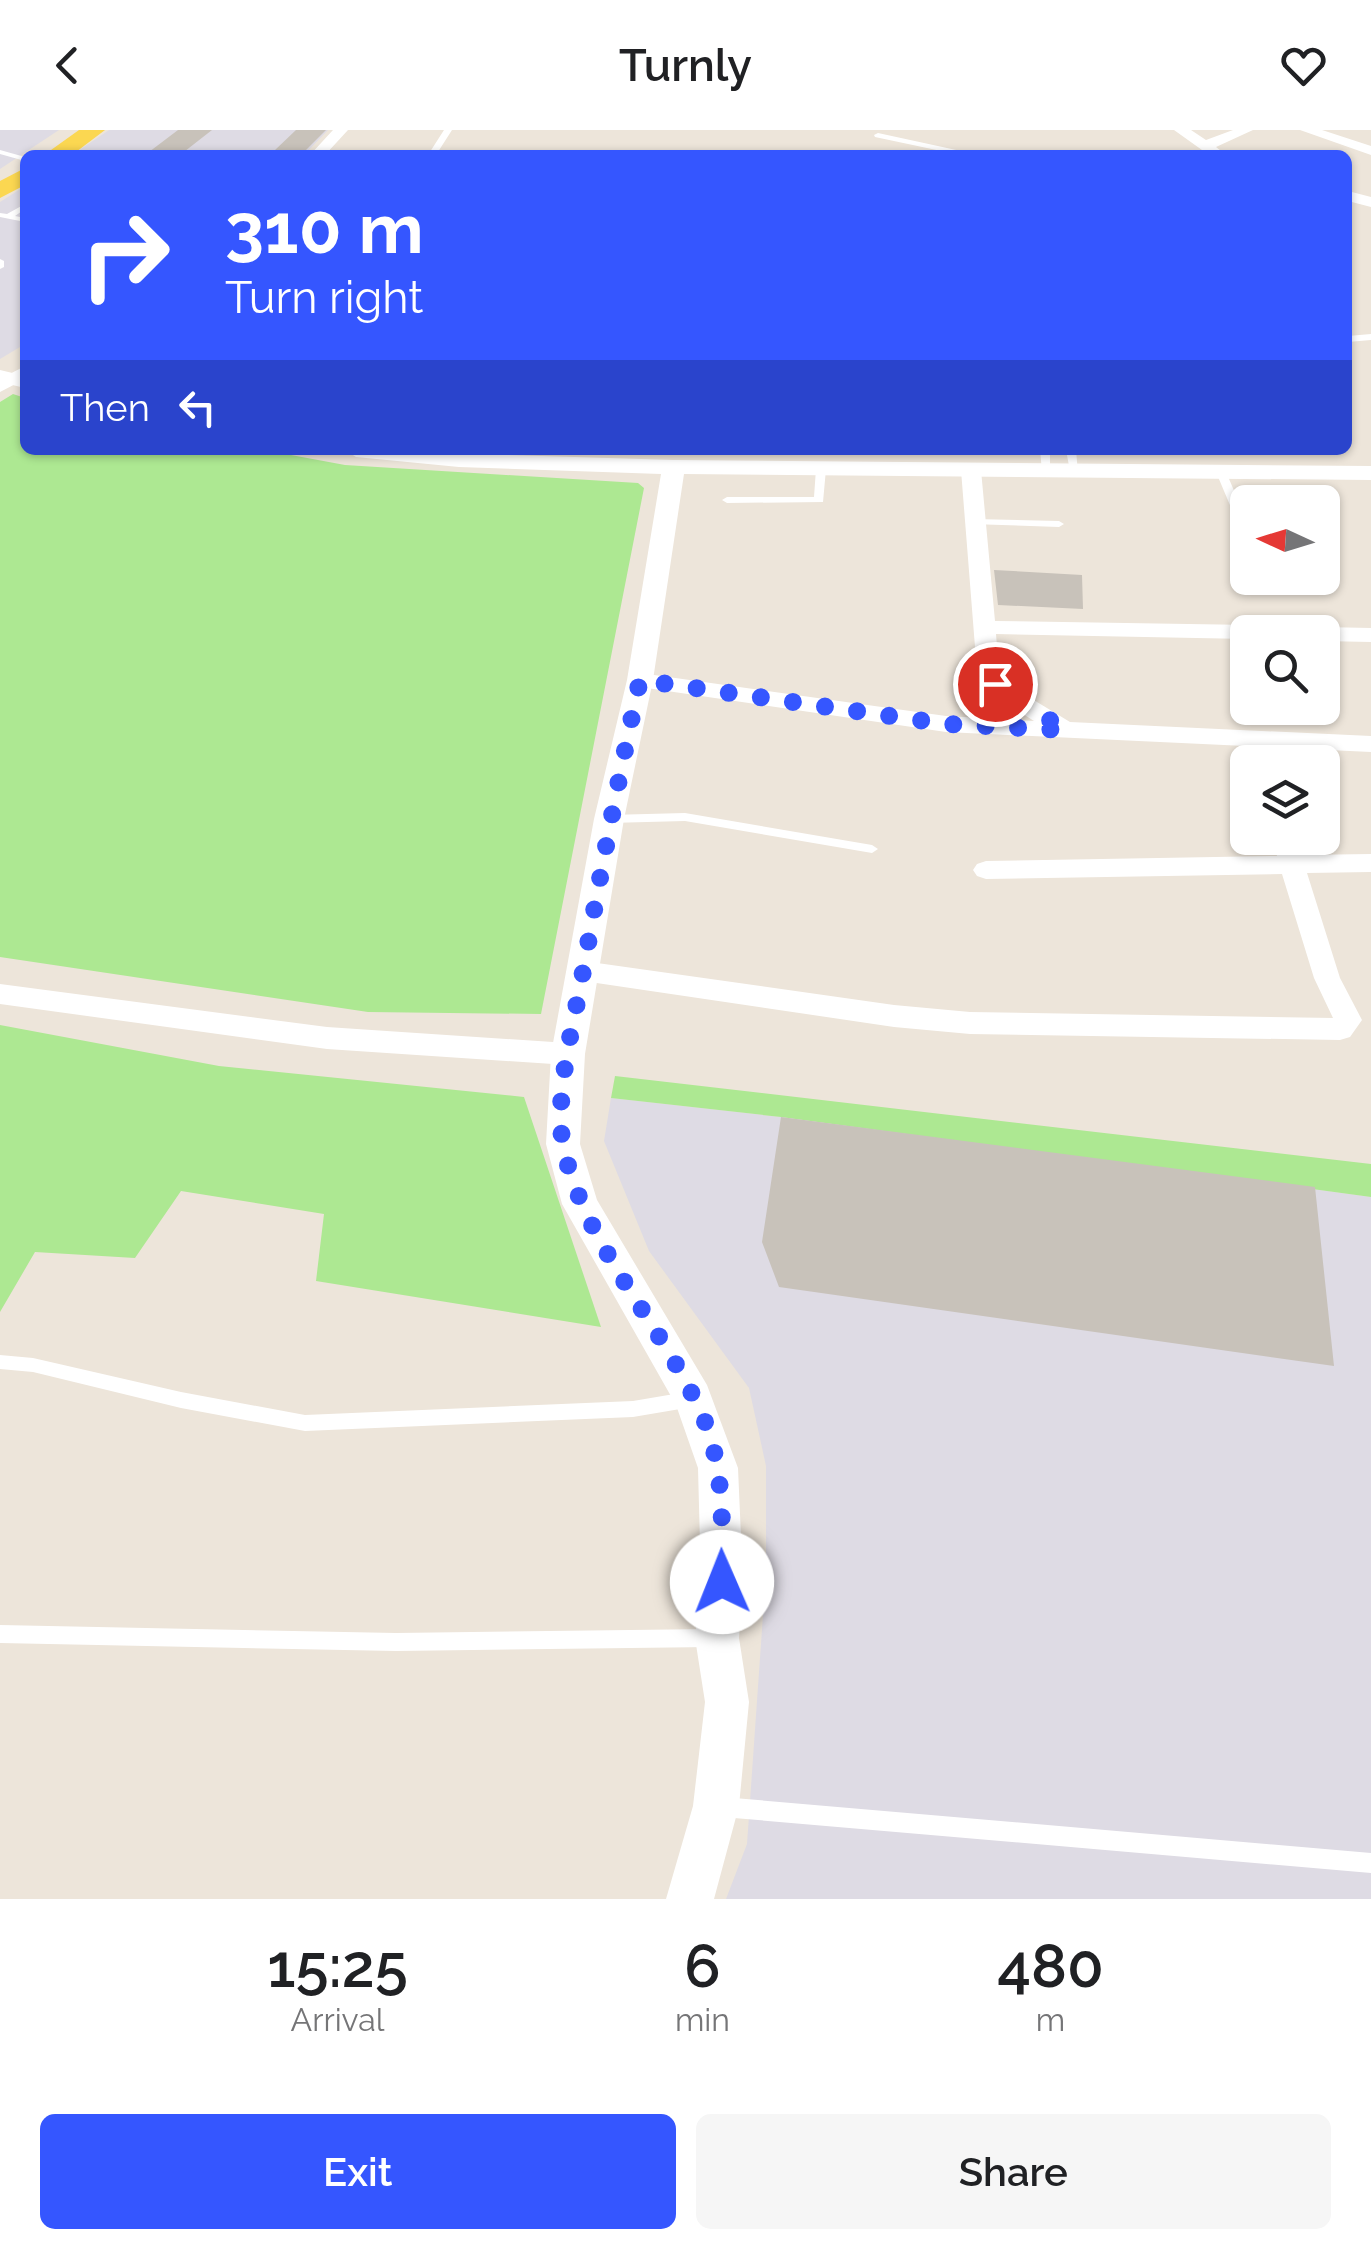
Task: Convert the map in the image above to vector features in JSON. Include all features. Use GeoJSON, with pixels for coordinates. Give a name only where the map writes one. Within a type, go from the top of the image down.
{"type":"FeatureCollection","features":[{"type":"Feature","properties":{"kind":"main road"},"geometry":{"type":"LineString","coordinates":[[46,150],[73,130]]}},
{"type":"Feature","properties":{"kind":"main road"},"geometry":{"type":"LineString","coordinates":[[64,150],[94,130]]}},
{"type":"Feature","properties":{"kind":"main road"},"geometry":{"type":"LineString","coordinates":[[0,180],[20,165]]}},
{"type":"Feature","properties":{"kind":"street"},"geometry":{"type":"LineString","coordinates":[[322,150],[341,130]]}},
{"type":"Feature","properties":{"kind":"street"},"geometry":{"type":"LineString","coordinates":[[1181,130],[1211,150]]}},
{"type":"Feature","properties":{"kind":"street"},"geometry":{"type":"LineString","coordinates":[[1204,146],[1246,130]]}},
{"type":"Feature","properties":{"kind":"street"},"geometry":{"type":"LineString","coordinates":[[1307,130],[1371,151]]}},
{"type":"Feature","properties":{"kind":"street"},"geometry":{"type":"LineString","coordinates":[[408,455],[459,460],[821,469],[971,470],[1073,460],[1221,472],[1371,473]]}},
{"type":"Feature","properties":{"kind":"street"},"geometry":{"type":"LineString","coordinates":[[674,467],[640,680],[609,819],[568,1054],[563,1144],[580,1204],[693,1398],[711,1442],[721,1492],[722,1582],[717,1638],[727,1702],[716,1806],[690,1899]]}},
{"type":"Feature","properties":{"kind":"street"},"geometry":{"type":"LineString","coordinates":[[971,470],[988,672],[995,684],[1065,730]]}},
{"type":"Feature","properties":{"kind":"street"},"geometry":{"type":"LineString","coordinates":[[984,628],[1230,632]]}},
{"type":"Feature","properties":{"kind":"street"},"geometry":{"type":"LineString","coordinates":[[1340,634],[1371,634]]}},
{"type":"Feature","properties":{"kind":"street"},"geometry":{"type":"LineString","coordinates":[[640,680],[946,724],[1065,730],[1230,748]]}},
{"type":"Feature","properties":{"kind":"street"},"geometry":{"type":"LineString","coordinates":[[1340,746],[1371,744]]}},
{"type":"Feature","properties":{"kind":"street"},"geometry":{"type":"LineString","coordinates":[[583,971],[894,1016],[970,1022],[1340,1029],[1348,1020],[1326,978],[1289,855]]}},
{"type":"Feature","properties":{"kind":"street"},"geometry":{"type":"LineString","coordinates":[[986,870],[1371,864]]}},
{"type":"Feature","properties":{"kind":"street"},"geometry":{"type":"LineString","coordinates":[[0,994],[327,1038],[568,1054]]}},
{"type":"Feature","properties":{"kind":"lane"},"geometry":{"type":"LineString","coordinates":[[866,130],[920,150]]}},
{"type":"Feature","properties":{"kind":"lane"},"geometry":{"type":"LineString","coordinates":[[878,135],[947,150]]}},
{"type":"Feature","properties":{"kind":"lane"},"geometry":{"type":"LineString","coordinates":[[727,500],[820,500],[821,469]]}},
{"type":"Feature","properties":{"kind":"lane"},"geometry":{"type":"LineString","coordinates":[[1221,472],[1230,493]]}},
{"type":"Feature","properties":{"kind":"lane"},"geometry":{"type":"LineString","coordinates":[[974,522],[1059,524]]}},
{"type":"Feature","properties":{"kind":"lane"},"geometry":{"type":"LineString","coordinates":[[609,819],[685,816],[872,849]]}},
{"type":"Feature","properties":{"kind":"lane"},"geometry":{"type":"LineString","coordinates":[[0,1362],[33,1365],[294,1422],[633,1409],[693,1398]]}},
{"type":"Feature","properties":{"kind":"lane"},"geometry":{"type":"LineString","coordinates":[[0,1634],[396,1642],[717,1638]]}},
{"type":"Feature","properties":{"kind":"lane"},"geometry":{"type":"LineString","coordinates":[[716,1806],[1371,1863]]}},
{"type":"Feature","properties":{"kind":"shaded area"},"geometry":{"type":"Polygon","coordinates":[[[0,130],[59,130],[29,150],[20,150],[20,156],[0,169],[0,130]]]}},
{"type":"Feature","properties":{"kind":"shaded area"},"geometry":{"type":"Polygon","coordinates":[[[109,130],[328,130],[309,150],[79,150],[109,130]]]}},
{"type":"Feature","properties":{"kind":"shaded area"},"geometry":{"type":"Polygon","coordinates":[[[20,189],[20,347],[0,359],[0,202],[20,189]]]}},
{"type":"Feature","properties":{"kind":"shaded area"},"geometry":{"type":"Polygon","coordinates":[[[611,1098],[781,1117],[1371,1197],[1371,1899],[726,1899],[747,1844],[766,1572],[766,1466],[749,1388],[649,1251],[604,1141],[611,1098]]]}},
{"type":"Feature","properties":{"kind":"green space"},"geometry":{"type":"Polygon","coordinates":[[[13,394],[20,396],[20,455],[291,455],[345,465],[638,483],[644,488],[541,1014],[368,1012],[0,957],[0,402],[13,394]]]}},
{"type":"Feature","properties":{"kind":"green space"},"geometry":{"type":"Polygon","coordinates":[[[0,1025],[219,1066],[524,1097],[601,1327],[316,1281],[324,1214],[181,1191],[135,1258],[35,1252],[0,1312],[0,1025]]]}},
{"type":"Feature","properties":{"kind":"green space"},"geometry":{"type":"Polygon","coordinates":[[[615,1076],[1371,1164],[1371,1197],[781,1117],[611,1098],[615,1076]]]}},
{"type":"Feature","properties":{"kind":"building"},"geometry":{"type":"Polygon","coordinates":[[[178,130],[212,130],[186,150],[152,150],[178,130]]]}},
{"type":"Feature","properties":{"kind":"building"},"geometry":{"type":"Polygon","coordinates":[[[296,130],[326,130],[306,150],[275,150],[296,130]]]}},
{"type":"Feature","properties":{"kind":"building"},"geometry":{"type":"Polygon","coordinates":[[[994,570],[1082,575],[1083,609],[998,605],[994,570]]]}},
{"type":"Feature","properties":{"kind":"building"},"geometry":{"type":"Polygon","coordinates":[[[781,1117],[1315,1187],[1334,1366],[779,1287],[762,1242],[781,1117]]]}},
{"type":"Feature","properties":{"kind":"route"},"geometry":{"type":"LineString","coordinates":[[722,1582],[721,1492],[703,1418],[632,1288],[580,1204],[563,1144],[568,1054],[609,819],[640,680],[946,724],[1065,730],[995,684]]}}]}
